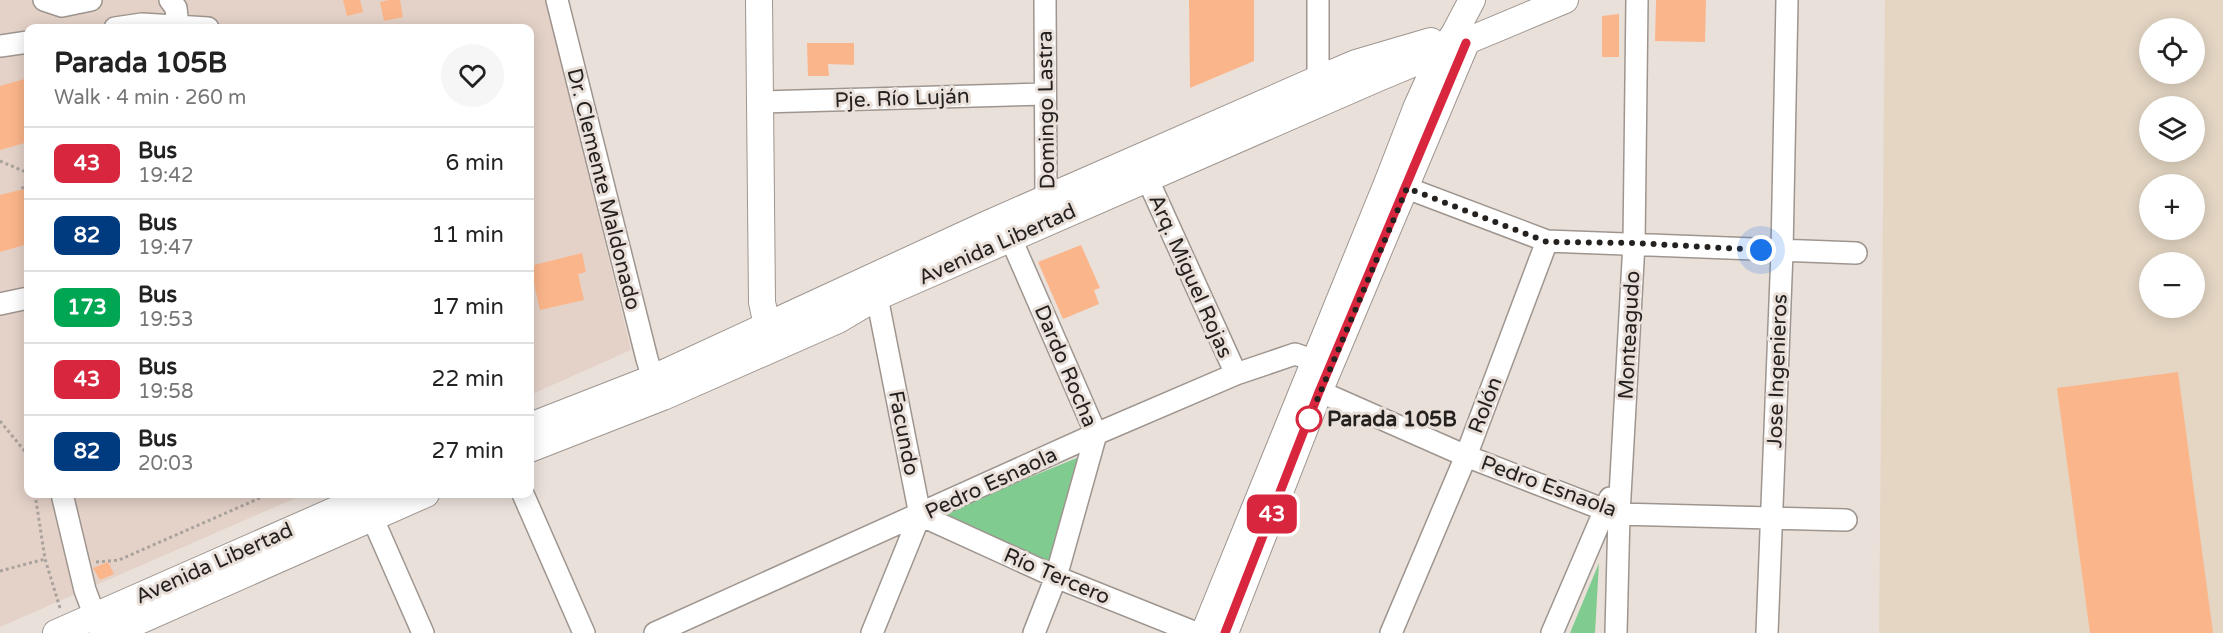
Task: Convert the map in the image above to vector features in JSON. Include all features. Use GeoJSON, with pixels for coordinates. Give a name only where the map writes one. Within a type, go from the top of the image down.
{"type":"FeatureCollection","features":[{"type":"Feature","properties":{"kind":"main road"},"geometry":{"type":"LineString","coordinates":[[759,0],[779,291],[795,325]]}},
{"type":"Feature","properties":{"kind":"main road"},"geometry":{"type":"LineString","coordinates":[[772,337],[762,302],[767,102],[775,0]]}},
{"type":"Feature","properties":{"kind":"main road"},"geometry":{"type":"LineString","coordinates":[[1204,633],[1323,363],[1472,0]]}},
{"type":"Feature","properties":{"kind":"main road"},"geometry":{"type":"LineString","coordinates":[[1397,184],[1417,106],[1453,43],[1528,0]]}},
{"type":"Feature","properties":{"kind":"main road"},"geometry":{"type":"LineString","coordinates":[[1453,43],[1565,0]]}},
{"type":"Feature","properties":{"kind":"main road","name":"Avenida Libertad"},"geometry":{"type":"LineString","coordinates":[[534,447],[663,397],[795,325],[1051,208],[1317,79],[1356,63],[1453,43]]}},
{"type":"Feature","properties":{"kind":"main road","name":"Avenida Libertad"},"geometry":{"type":"LineString","coordinates":[[795,325],[838,320],[877,297],[1011,239],[1051,208],[1147,178],[1376,79],[1453,43]]}},
{"type":"Feature","properties":{"kind":"main road"},"geometry":{"type":"LineString","coordinates":[[1376,79],[1402,86],[1417,106]]}},
{"type":"Feature","properties":{"kind":"main road","name":"Avenida Libertad"},"geometry":{"type":"LineString","coordinates":[[534,424],[653,378],[772,337]]}},
{"type":"Feature","properties":{"kind":"main road"},"geometry":{"type":"LineString","coordinates":[[1225,633],[1312,388]]}},
{"type":"Feature","properties":{"kind":"main road","name":"Avenida Libertad"},"geometry":{"type":"LineString","coordinates":[[56,633],[103,628],[372,505],[406,498]]}},
{"type":"Feature","properties":{"kind":"street"},"geometry":{"type":"LineString","coordinates":[[44,0],[62,6],[91,0]]}},
{"type":"Feature","properties":{"kind":"street"},"geometry":{"type":"LineString","coordinates":[[170,0],[176,8],[178,24]]}},
{"type":"Feature","properties":{"kind":"street","name":"Dr. Clemente Maldonado"},"geometry":{"type":"LineString","coordinates":[[557,0],[653,378]]}},
{"type":"Feature","properties":{"kind":"street","name":"Domingo Lastra"},"geometry":{"type":"LineString","coordinates":[[1045,0],[1044,94],[1051,208]]}},
{"type":"Feature","properties":{"kind":"street"},"geometry":{"type":"LineString","coordinates":[[1317,79],[1318,0]]}},
{"type":"Feature","properties":{"kind":"street","name":"Monteagudo"},"geometry":{"type":"LineString","coordinates":[[1616,633],[1612,512],[1622,469],[1634,243],[1637,0]]}},
{"type":"Feature","properties":{"kind":"street","name":"Jose Ingenieros"},"geometry":{"type":"LineString","coordinates":[[1767,633],[1782,252],[1787,0]]}},
{"type":"Feature","properties":{"kind":"street"},"geometry":{"type":"LineString","coordinates":[[0,46],[24,43]]}},
{"type":"Feature","properties":{"kind":"street","name":"Pje. Río Luján"},"geometry":{"type":"LineString","coordinates":[[767,102],[1044,94]]}},
{"type":"Feature","properties":{"kind":"street","name":"Arq. Miguel Rojas"},"geometry":{"type":"LineString","coordinates":[[1147,178],[1236,374]]}},
{"type":"Feature","properties":{"kind":"street"},"geometry":{"type":"LineString","coordinates":[[1397,184],[1547,242],[1634,243],[1782,252],[1856,253]]}},
{"type":"Feature","properties":{"kind":"street","name":"Dardo Rocha"},"geometry":{"type":"LineString","coordinates":[[1011,239],[1096,434],[1056,577],[1034,633]]}},
{"type":"Feature","properties":{"kind":"street","name":"Rolón"},"geometry":{"type":"LineString","coordinates":[[1391,633],[1466,456],[1547,242]]}},
{"type":"Feature","properties":{"kind":"street","name":"Facundo"},"geometry":{"type":"LineString","coordinates":[[877,297],[920,515]]}},
{"type":"Feature","properties":{"kind":"street"},"geometry":{"type":"LineString","coordinates":[[0,304],[24,299]]}},
{"type":"Feature","properties":{"kind":"street","name":"Pedro Esnaola"},"geometry":{"type":"LineString","coordinates":[[655,633],[1096,434],[1236,374],[1295,354],[1323,363]]}},
{"type":"Feature","properties":{"kind":"street","name":"Pedro Esnaola"},"geometry":{"type":"LineString","coordinates":[[1312,388],[1466,456],[1612,512],[1846,520]]}},
{"type":"Feature","properties":{"kind":"street"},"geometry":{"type":"LineString","coordinates":[[63,498],[77,564],[103,628]]}},
{"type":"Feature","properties":{"kind":"street"},"geometry":{"type":"LineString","coordinates":[[525,498],[584,633]]}},
{"type":"Feature","properties":{"kind":"street"},"geometry":{"type":"LineString","coordinates":[[372,505],[423,633]]}},
{"type":"Feature","properties":{"kind":"street"},"geometry":{"type":"LineString","coordinates":[[1552,633],[1612,512]]}},
{"type":"Feature","properties":{"kind":"street"},"geometry":{"type":"LineString","coordinates":[[872,633],[920,515]]}},
{"type":"Feature","properties":{"kind":"street","name":"Río Tercero"},"geometry":{"type":"LineString","coordinates":[[920,515],[1056,577],[1196,633]]}},
{"type":"Feature","properties":{"kind":"path"},"geometry":{"type":"LineString","coordinates":[[0,161],[24,173]]}},
{"type":"Feature","properties":{"kind":"path"},"geometry":{"type":"LineString","coordinates":[[22,189],[24,184]]}},
{"type":"Feature","properties":{"kind":"path"},"geometry":{"type":"LineString","coordinates":[[0,421],[24,451]]}},
{"type":"Feature","properties":{"kind":"path"},"geometry":{"type":"LineString","coordinates":[[35,498],[45,559],[58,608],[103,628]]}},
{"type":"Feature","properties":{"kind":"path"},"geometry":{"type":"LineString","coordinates":[[77,564],[119,560],[260,498]]}},
{"type":"Feature","properties":{"kind":"path"},"geometry":{"type":"LineString","coordinates":[[0,570],[45,559]]}},
{"type":"Feature","properties":{"kind":"shaded area"},"geometry":{"type":"Polygon","coordinates":[[[0,0],[546,0],[631,350],[534,393],[534,24],[24,24],[24,498],[296,498],[0,627],[0,0]]]}},
{"type":"Feature","properties":{"kind":"shaded area"},"geometry":{"type":"Polygon","coordinates":[[[1885,0],[2223,0],[2223,633],[1879,633],[1885,0]]]}},
{"type":"Feature","properties":{"kind":"green space"},"geometry":{"type":"Polygon","coordinates":[[[1079,457],[1051,570],[933,517],[1079,457]]]}},
{"type":"Feature","properties":{"kind":"green space"},"geometry":{"type":"Polygon","coordinates":[[[1599,563],[1595,633],[1570,633],[1599,563]]]}},
{"type":"Feature","properties":{"kind":"building"},"geometry":{"type":"Polygon","coordinates":[[[343,0],[360,0],[363,12],[347,16],[343,0]]]}},
{"type":"Feature","properties":{"kind":"building"},"geometry":{"type":"Polygon","coordinates":[[[400,0],[403,17],[384,21],[380,2],[400,0]]]}},
{"type":"Feature","properties":{"kind":"building"},"geometry":{"type":"Polygon","coordinates":[[[1189,0],[1254,0],[1254,61],[1190,88],[1189,0]]]}},
{"type":"Feature","properties":{"kind":"building"},"geometry":{"type":"Polygon","coordinates":[[[1656,0],[1706,0],[1705,42],[1655,41],[1656,0]]]}},
{"type":"Feature","properties":{"kind":"building"},"geometry":{"type":"Polygon","coordinates":[[[1619,14],[1619,57],[1602,57],[1602,16],[1619,14]]]}},
{"type":"Feature","properties":{"kind":"building"},"geometry":{"type":"Polygon","coordinates":[[[807,43],[854,43],[854,65],[828,64],[829,76],[808,76],[807,43]]]}},
{"type":"Feature","properties":{"kind":"building"},"geometry":{"type":"Polygon","coordinates":[[[24,79],[24,143],[0,150],[0,86],[24,79]]]}},
{"type":"Feature","properties":{"kind":"building"},"geometry":{"type":"Polygon","coordinates":[[[24,189],[24,245],[0,252],[0,195],[24,189]]]}},
{"type":"Feature","properties":{"kind":"building"},"geometry":{"type":"Polygon","coordinates":[[[1081,245],[1100,288],[1094,290],[1099,304],[1063,319],[1038,262],[1081,245]]]}},
{"type":"Feature","properties":{"kind":"building"},"geometry":{"type":"Polygon","coordinates":[[[582,253],[586,272],[578,274],[584,300],[540,310],[534,284],[534,265],[582,253]]]}},
{"type":"Feature","properties":{"kind":"building"},"geometry":{"type":"Polygon","coordinates":[[[2178,372],[2213,633],[2090,633],[2057,388],[2178,372]]]}},
{"type":"Feature","properties":{"kind":"building"},"geometry":{"type":"Polygon","coordinates":[[[108,562],[114,574],[100,580],[93,568],[108,562]]]}},
{"type":"Feature","properties":{"kind":"bus line","name":"43"},"geometry":{"type":"LineString","coordinates":[[1225,633],[1319,392],[1407,188],[1466,43]]}},
{"type":"Feature","properties":{"kind":"place","name":"Parada 105B"},"geometry":{"type":"Point","coordinates":[1309,419]}},
{"type":"Feature","properties":{"kind":"route"},"geometry":{"type":"LineString","coordinates":[[1309,419],[1407,188],[1547,242],[1634,243],[1761,250]]}}]}
